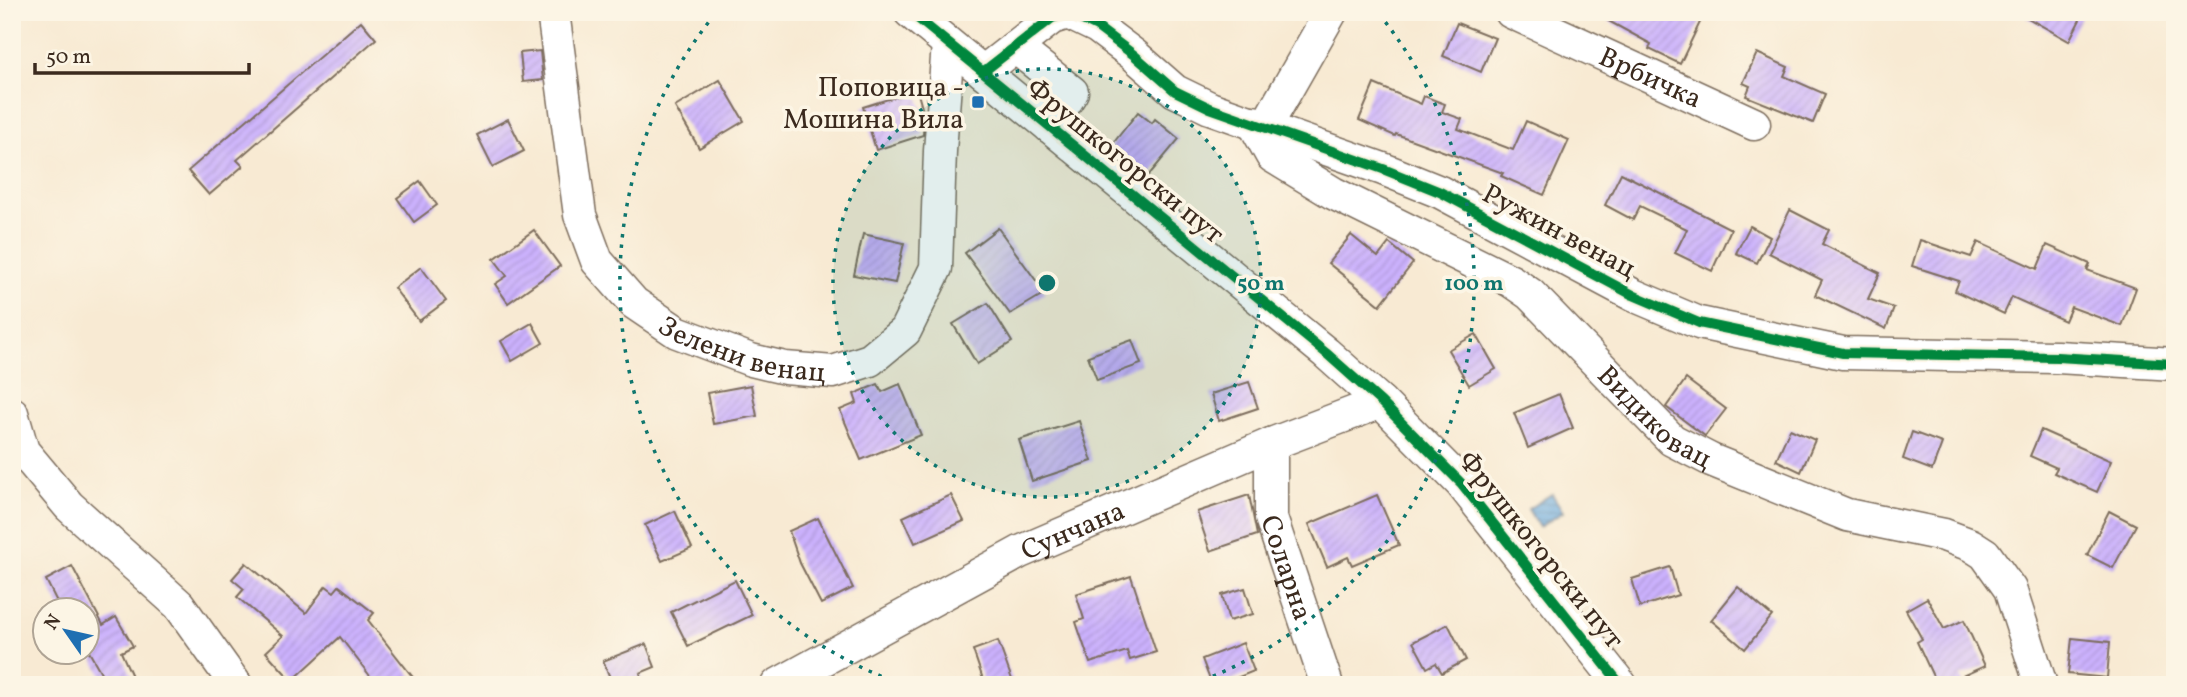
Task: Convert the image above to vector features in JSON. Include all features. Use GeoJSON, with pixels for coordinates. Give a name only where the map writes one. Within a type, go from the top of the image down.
{"type":"FeatureCollection","features":[{"type":"Feature","properties":{"kind":"street","name":"Зелени венац"},"geometry":{"type":"LineString","coordinates":[[553,12],[580,215],[597,261],[634,303],[677,332],[751,360],[785,368],[833,372],[870,360],[905,331],[936,268],[940,150],[948,44]]}},
{"type":"Feature","properties":{"kind":"street","name":"Фрушкогорски пут"},"geometry":{"type":"LineString","coordinates":[[910,12],[1381,401],[1461,482],[1621,685]]}},
{"type":"Feature","properties":{"kind":"street"},"geometry":{"type":"LineString","coordinates":[[1260,124],[1331,12]]}},
{"type":"Feature","properties":{"kind":"street","name":"Врбичка"},"geometry":{"type":"LineString","coordinates":[[1511,12],[1754,124]]}},
{"type":"Feature","properties":{"kind":"street","name":"Ружин венац"},"geometry":{"type":"LineString","coordinates":[[983,72],[1052,18],[1068,13],[1097,27],[1134,55],[1174,91],[1210,108],[1260,124],[1440,192],[1633,295],[1699,323],[1843,353],[2057,357],[2175,364]]}},
{"type":"Feature","properties":{"kind":"street"},"geometry":{"type":"LineString","coordinates":[[1015,47],[1072,92],[1050,127]]}},
{"type":"Feature","properties":{"kind":"street","name":"Видиковац"},"geometry":{"type":"LineString","coordinates":[[1260,124],[1272,156],[1333,193],[1511,281],[1530,294],[1672,440],[1711,460],[1847,515],[1944,535],[1971,545],[1985,554],[2010,589],[2041,685]]}},
{"type":"Feature","properties":{"kind":"street","name":"Сунчана"},"geometry":{"type":"LineString","coordinates":[[777,685],[1020,552],[1270,444],[1381,401]]}},
{"type":"Feature","properties":{"kind":"street"},"geometry":{"type":"LineString","coordinates":[[12,413],[23,451],[69,506],[179,605],[236,685]]}},
{"type":"Feature","properties":{"kind":"street","name":"Соларна"},"geometry":{"type":"LineString","coordinates":[[1270,444],[1271,518],[1327,685]]}},
{"type":"Feature","properties":{"kind":"water"},"geometry":{"type":"Polygon","coordinates":[[[1552,494],[1563,512],[1539,527],[1528,509],[1552,494]]]}},
{"type":"Feature","properties":{"kind":"building"},"geometry":{"type":"Polygon","coordinates":[[[1592,12],[1705,12],[1680,64],[1649,49],[1651,44],[1592,12]]]}},
{"type":"Feature","properties":{"kind":"building"},"geometry":{"type":"Polygon","coordinates":[[[2017,12],[2084,12],[2069,41],[2017,12]]]}},
{"type":"Feature","properties":{"kind":"building"},"geometry":{"type":"Polygon","coordinates":[[[361,21],[376,39],[237,160],[243,166],[209,195],[188,171],[361,21]]]}},
{"type":"Feature","properties":{"kind":"building"},"geometry":{"type":"Polygon","coordinates":[[[1457,23],[1495,38],[1481,72],[1443,56],[1457,23]]]}},
{"type":"Feature","properties":{"kind":"building"},"geometry":{"type":"Polygon","coordinates":[[[540,51],[543,80],[523,82],[520,53],[540,51]]]}},
{"type":"Feature","properties":{"kind":"building"},"geometry":{"type":"Polygon","coordinates":[[[1757,53],[1788,67],[1784,76],[1825,94],[1813,123],[1746,96],[1750,86],[1743,83],[1757,53]]]}},
{"type":"Feature","properties":{"kind":"building"},"geometry":{"type":"Polygon","coordinates":[[[720,80],[744,121],[699,148],[675,107],[720,80]]]}},
{"type":"Feature","properties":{"kind":"building"},"geometry":{"type":"Polygon","coordinates":[[[1374,84],[1421,104],[1424,96],[1445,104],[1442,112],[1462,119],[1458,129],[1513,150],[1526,121],[1569,140],[1544,195],[1501,176],[1503,173],[1396,134],[1395,136],[1359,120],[1374,84]]]}},
{"type":"Feature","properties":{"kind":"building"},"geometry":{"type":"Polygon","coordinates":[[[917,90],[924,115],[923,135],[876,150],[863,107],[917,90]]]}},
{"type":"Feature","properties":{"kind":"building"},"geometry":{"type":"Polygon","coordinates":[[[1138,112],[1152,123],[1155,119],[1179,139],[1148,176],[1111,146],[1138,112]]]}},
{"type":"Feature","properties":{"kind":"building"},"geometry":{"type":"Polygon","coordinates":[[[508,119],[524,151],[493,167],[477,135],[508,119]]]}},
{"type":"Feature","properties":{"kind":"building"},"geometry":{"type":"Polygon","coordinates":[[[1621,173],[1731,229],[1712,271],[1675,253],[1687,229],[1640,206],[1633,220],[1605,205],[1621,173]]]}},
{"type":"Feature","properties":{"kind":"building"},"geometry":{"type":"Polygon","coordinates":[[[420,181],[437,205],[414,222],[397,198],[420,181]]]}},
{"type":"Feature","properties":{"kind":"building"},"geometry":{"type":"Polygon","coordinates":[[[1790,210],[1829,230],[1822,244],[1880,273],[1868,299],[1894,308],[1886,329],[1815,295],[1822,280],[1769,253],[1790,210]]]}},
{"type":"Feature","properties":{"kind":"building"},"geometry":{"type":"Polygon","coordinates":[[[1750,226],[1770,237],[1757,263],[1736,253],[1750,226]]]}},
{"type":"Feature","properties":{"kind":"building"},"geometry":{"type":"Polygon","coordinates":[[[998,228],[1045,293],[1010,314],[965,253],[998,228]]]}},
{"type":"Feature","properties":{"kind":"building"},"geometry":{"type":"Polygon","coordinates":[[[534,230],[560,266],[508,303],[495,284],[507,276],[494,259],[534,230]]]}},
{"type":"Feature","properties":{"kind":"building"},"geometry":{"type":"Polygon","coordinates":[[[863,234],[904,243],[895,283],[854,275],[863,234]]]}},
{"type":"Feature","properties":{"kind":"building"},"geometry":{"type":"Polygon","coordinates":[[[1351,235],[1378,257],[1389,243],[1413,263],[1380,305],[1328,263],[1351,235]]]}},
{"type":"Feature","properties":{"kind":"building"},"geometry":{"type":"Polygon","coordinates":[[[1920,240],[1971,257],[1978,242],[2037,269],[2047,245],[2090,264],[2087,270],[2136,288],[2122,326],[2071,307],[2065,321],[2012,297],[2004,314],[1955,291],[1959,281],[1912,266],[1920,240]]]}},
{"type":"Feature","properties":{"kind":"building"},"geometry":{"type":"Polygon","coordinates":[[[421,267],[446,301],[419,321],[394,288],[421,267]]]}},
{"type":"Feature","properties":{"kind":"building"},"geometry":{"type":"Polygon","coordinates":[[[988,303],[1012,342],[977,364],[953,324],[988,303]]]}},
{"type":"Feature","properties":{"kind":"building"},"geometry":{"type":"Polygon","coordinates":[[[532,323],[543,343],[512,361],[501,341],[532,323]]]}},
{"type":"Feature","properties":{"kind":"building"},"geometry":{"type":"Polygon","coordinates":[[[1476,334],[1496,369],[1469,385],[1448,350],[1476,334]]]}},
{"type":"Feature","properties":{"kind":"building"},"geometry":{"type":"Polygon","coordinates":[[[1132,340],[1141,364],[1097,380],[1088,356],[1132,340]]]}},
{"type":"Feature","properties":{"kind":"building"},"geometry":{"type":"Polygon","coordinates":[[[1686,379],[1726,409],[1705,436],[1666,407],[1686,379]]]}},
{"type":"Feature","properties":{"kind":"building"},"geometry":{"type":"Polygon","coordinates":[[[1249,382],[1258,408],[1219,421],[1211,394],[1249,382]]]}},
{"type":"Feature","properties":{"kind":"building"},"geometry":{"type":"Polygon","coordinates":[[[878,384],[882,392],[900,384],[921,435],[861,460],[840,410],[857,403],[854,394],[878,384]]]}},
{"type":"Feature","properties":{"kind":"building"},"geometry":{"type":"Polygon","coordinates":[[[751,385],[757,416],[713,424],[707,393],[751,385]]]}},
{"type":"Feature","properties":{"kind":"building"},"geometry":{"type":"Polygon","coordinates":[[[1559,394],[1573,428],[1528,448],[1514,413],[1559,394]]]}},
{"type":"Feature","properties":{"kind":"building"},"geometry":{"type":"Polygon","coordinates":[[[1079,421],[1092,461],[1032,481],[1019,440],[1079,421]]]}},
{"type":"Feature","properties":{"kind":"building"},"geometry":{"type":"Polygon","coordinates":[[[1790,429],[1815,440],[1801,472],[1776,460],[1790,429]]]}},
{"type":"Feature","properties":{"kind":"building"},"geometry":{"type":"Polygon","coordinates":[[[2041,430],[2111,461],[2097,492],[2054,473],[2057,468],[2030,456],[2041,430]]]}},
{"type":"Feature","properties":{"kind":"building"},"geometry":{"type":"Polygon","coordinates":[[[1912,432],[1942,443],[1932,470],[1903,459],[1912,432]]]}},
{"type":"Feature","properties":{"kind":"building"},"geometry":{"type":"Polygon","coordinates":[[[951,495],[964,521],[915,543],[903,517],[951,495]]]}},
{"type":"Feature","properties":{"kind":"building"},"geometry":{"type":"Polygon","coordinates":[[[1249,495],[1257,535],[1210,551],[1197,512],[1249,495]]]}},
{"type":"Feature","properties":{"kind":"building"},"geometry":{"type":"Polygon","coordinates":[[[1377,495],[1399,545],[1352,565],[1348,557],[1327,567],[1309,524],[1377,495]]]}},
{"type":"Feature","properties":{"kind":"building"},"geometry":{"type":"Polygon","coordinates":[[[675,511],[692,548],[662,561],[645,525],[675,511]]]}},
{"type":"Feature","properties":{"kind":"building"},"geometry":{"type":"Polygon","coordinates":[[[2109,511],[2136,525],[2113,568],[2087,555],[2109,511]]]}},
{"type":"Feature","properties":{"kind":"building"},"geometry":{"type":"Polygon","coordinates":[[[818,518],[853,588],[821,604],[800,563],[789,531],[818,518]]]}},
{"type":"Feature","properties":{"kind":"building"},"geometry":{"type":"Polygon","coordinates":[[[246,563],[306,613],[326,586],[334,592],[339,586],[374,613],[368,620],[419,685],[377,685],[340,637],[292,681],[266,652],[283,636],[237,597],[244,589],[232,579],[246,563]]]}},
{"type":"Feature","properties":{"kind":"building"},"geometry":{"type":"Polygon","coordinates":[[[72,566],[88,596],[54,596],[46,580],[72,566]]]}},
{"type":"Feature","properties":{"kind":"building"},"geometry":{"type":"Polygon","coordinates":[[[1670,567],[1678,595],[1640,607],[1632,579],[1670,567]]]}},
{"type":"Feature","properties":{"kind":"building"},"geometry":{"type":"Polygon","coordinates":[[[1131,576],[1156,652],[1130,660],[1127,651],[1090,663],[1076,622],[1084,619],[1076,594],[1131,576]]]}},
{"type":"Feature","properties":{"kind":"building"},"geometry":{"type":"Polygon","coordinates":[[[735,580],[752,615],[688,646],[671,612],[735,580]]]}},
{"type":"Feature","properties":{"kind":"building"},"geometry":{"type":"Polygon","coordinates":[[[1738,587],[1772,616],[1745,649],[1711,620],[1738,587]]]}},
{"type":"Feature","properties":{"kind":"building"},"geometry":{"type":"Polygon","coordinates":[[[1245,588],[1253,614],[1229,621],[1222,595],[1245,588]]]}},
{"type":"Feature","properties":{"kind":"building"},"geometry":{"type":"Polygon","coordinates":[[[1927,598],[1944,629],[1964,620],[1985,666],[1960,677],[1964,685],[1937,685],[1917,642],[1922,639],[1906,610],[1927,598]]]}},
{"type":"Feature","properties":{"kind":"building"},"geometry":{"type":"Polygon","coordinates":[[[116,617],[133,646],[121,652],[136,685],[108,685],[97,666],[102,666],[102,623],[103,625],[116,617]]]}},
{"type":"Feature","properties":{"kind":"building"},"geometry":{"type":"Polygon","coordinates":[[[1448,624],[1466,660],[1442,673],[1436,663],[1427,668],[1413,642],[1448,624]]]}},
{"type":"Feature","properties":{"kind":"building"},"geometry":{"type":"Polygon","coordinates":[[[2072,638],[2110,642],[2107,678],[2068,674],[2072,638]]]}},
{"type":"Feature","properties":{"kind":"building"},"geometry":{"type":"Polygon","coordinates":[[[998,641],[1014,685],[985,685],[973,650],[998,641]]]}},
{"type":"Feature","properties":{"kind":"building"},"geometry":{"type":"Polygon","coordinates":[[[1243,643],[1254,671],[1219,685],[1212,685],[1202,659],[1243,643]]]}},
{"type":"Feature","properties":{"kind":"building"},"geometry":{"type":"Polygon","coordinates":[[[646,644],[655,667],[640,673],[644,685],[613,685],[603,661],[646,644]]]}},
{"type":"Feature","properties":{"kind":"cycle path"},"geometry":{"type":"LineString","coordinates":[[910,12],[1326,353],[1381,402],[1461,483],[1621,685]]}},
{"type":"Feature","properties":{"kind":"cycle path"},"geometry":{"type":"LineString","coordinates":[[983,72],[1052,18],[1068,13],[1097,27],[1175,91],[1210,108],[1440,192],[1633,295],[1699,323],[1843,353],[2057,357],[2175,364]]}},
{"type":"Feature","properties":{"kind":"place","name":"Поповица - Мошина Вила"},"geometry":{"type":"Point","coordinates":[978,102]}}]}
